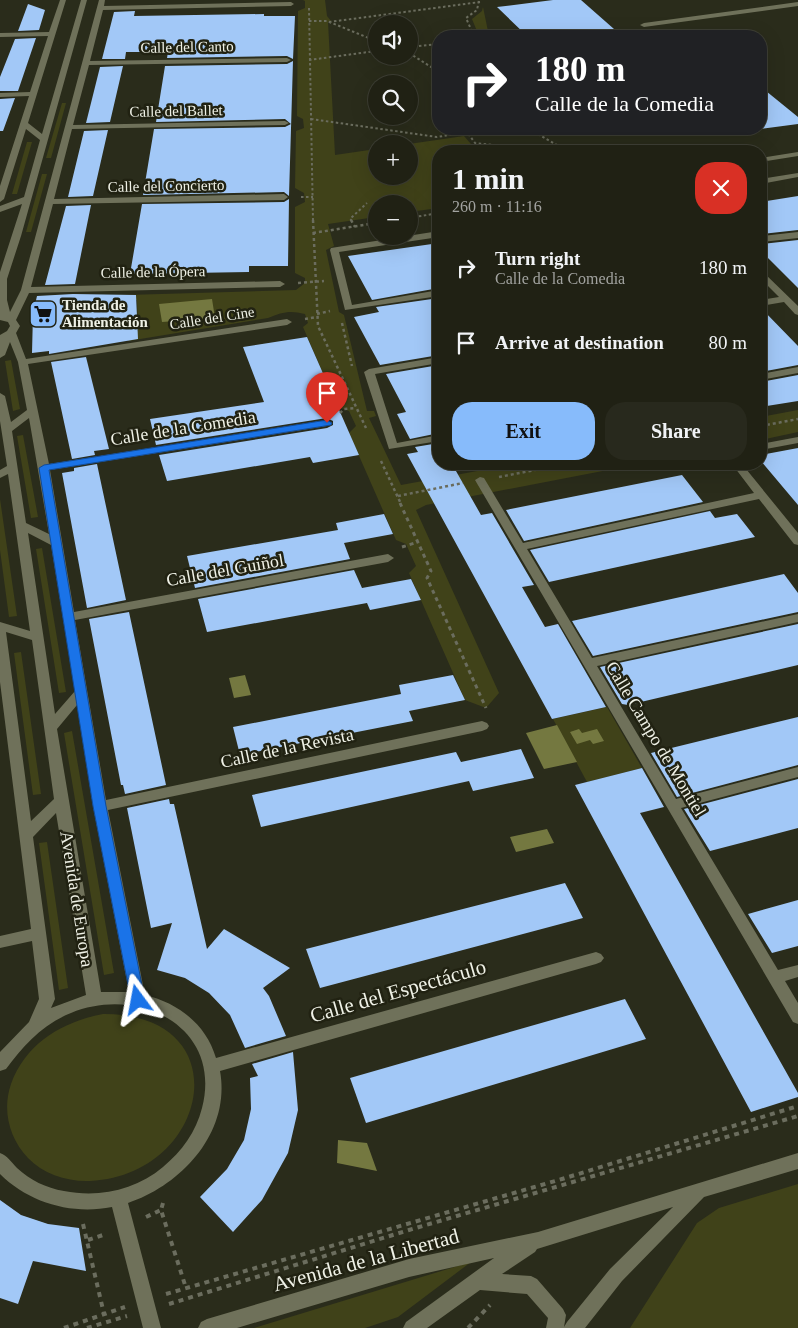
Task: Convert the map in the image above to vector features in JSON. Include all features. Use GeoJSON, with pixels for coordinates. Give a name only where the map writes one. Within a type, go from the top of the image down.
{"type":"FeatureCollection","features":[{"type":"Feature","properties":{"kind":"street"},"geometry":{"type":"LineString","coordinates":[[0,199],[23,123],[44,67],[53,34],[69,9],[84,0]]}},
{"type":"Feature","properties":{"kind":"street"},"geometry":{"type":"LineString","coordinates":[[0,355],[6,336],[15,326],[6,318],[1,283],[35,174],[43,138],[66,95],[87,63],[101,4],[291,4]]}},
{"type":"Feature","properties":{"kind":"street"},"geometry":{"type":"LineString","coordinates":[[644,25],[798,4]]}},
{"type":"Feature","properties":{"kind":"street"},"geometry":{"type":"LineString","coordinates":[[6,318],[26,290],[68,127],[66,61],[73,39],[69,9]]}},
{"type":"Feature","properties":{"kind":"street"},"geometry":{"type":"LineString","coordinates":[[73,39],[94,32]]}},
{"type":"Feature","properties":{"kind":"street"},"geometry":{"type":"LineString","coordinates":[[0,35],[53,34]]}},
{"type":"Feature","properties":{"kind":"street","name":"Calle del Canto"},"geometry":{"type":"LineString","coordinates":[[87,63],[287,60]]}},
{"type":"Feature","properties":{"kind":"street"},"geometry":{"type":"LineString","coordinates":[[57,64],[66,61]]}},
{"type":"Feature","properties":{"kind":"street"},"geometry":{"type":"LineString","coordinates":[[0,95],[33,94]]}},
{"type":"Feature","properties":{"kind":"street"},"geometry":{"type":"LineString","coordinates":[[23,123],[43,138]]}},
{"type":"Feature","properties":{"kind":"street","name":"Calle del Ballet"},"geometry":{"type":"LineString","coordinates":[[68,127],[285,123]]}},
{"type":"Feature","properties":{"kind":"street"},"geometry":{"type":"LineString","coordinates":[[767,159],[798,154]]}},
{"type":"Feature","properties":{"kind":"street"},"geometry":{"type":"LineString","coordinates":[[35,174],[59,162]]}},
{"type":"Feature","properties":{"kind":"street"},"geometry":{"type":"LineString","coordinates":[[0,163],[10,163]]}},
{"type":"Feature","properties":{"kind":"street"},"geometry":{"type":"LineString","coordinates":[[767,181],[798,176]]}},
{"type":"Feature","properties":{"kind":"street","name":"Calle del Concierto"},"geometry":{"type":"LineString","coordinates":[[49,202],[284,197]]}},
{"type":"Feature","properties":{"kind":"street"},"geometry":{"type":"LineString","coordinates":[[0,209],[27,199]]}},
{"type":"Feature","properties":{"kind":"street"},"geometry":{"type":"LineString","coordinates":[[432,235],[334,250],[343,309],[432,294]]}},
{"type":"Feature","properties":{"kind":"street"},"geometry":{"type":"LineString","coordinates":[[767,238],[798,235]]}},
{"type":"Feature","properties":{"kind":"street"},"geometry":{"type":"LineString","coordinates":[[17,236],[36,247]]}},
{"type":"Feature","properties":{"kind":"street"},"geometry":{"type":"LineString","coordinates":[[767,279],[798,312]]}},
{"type":"Feature","properties":{"kind":"street","name":"Calle de la Ópera"},"geometry":{"type":"LineString","coordinates":[[26,290],[280,284]]}},
{"type":"Feature","properties":{"kind":"street"},"geometry":{"type":"LineString","coordinates":[[767,303],[786,299]]}},
{"type":"Feature","properties":{"kind":"street","name":"Calle del Cine"},"geometry":{"type":"LineString","coordinates":[[23,362],[287,322]]}},
{"type":"Feature","properties":{"kind":"street"},"geometry":{"type":"LineString","coordinates":[[6,336],[23,362],[44,468],[100,806],[138,1000]]}},
{"type":"Feature","properties":{"kind":"street"},"geometry":{"type":"LineString","coordinates":[[432,361],[369,372],[393,447],[432,439]]}},
{"type":"Feature","properties":{"kind":"street"},"geometry":{"type":"LineString","coordinates":[[767,376],[798,370]]}},
{"type":"Feature","properties":{"kind":"street","name":"Avenida de Europa"},"geometry":{"type":"LineString","coordinates":[[0,396],[7,430],[50,730],[94,999]]}},
{"type":"Feature","properties":{"kind":"street"},"geometry":{"type":"LineString","coordinates":[[7,430],[32,411]]}},
{"type":"Feature","properties":{"kind":"street","name":"Calle de la Comedia"},"geometry":{"type":"LineString","coordinates":[[44,468],[327,423]]}},
{"type":"Feature","properties":{"kind":"street"},"geometry":{"type":"LineString","coordinates":[[767,446],[798,440]]}},
{"type":"Feature","properties":{"kind":"street"},"geometry":{"type":"LineString","coordinates":[[0,474],[12,467]]}},
{"type":"Feature","properties":{"kind":"street"},"geometry":{"type":"LineString","coordinates":[[741,470],[798,540]]}},
{"type":"Feature","properties":{"kind":"street","name":"Calle Campo de Montiel"},"geometry":{"type":"LineString","coordinates":[[480,480],[798,1017]]}},
{"type":"Feature","properties":{"kind":"street"},"geometry":{"type":"LineString","coordinates":[[520,547],[762,495]]}},
{"type":"Feature","properties":{"kind":"street"},"geometry":{"type":"LineString","coordinates":[[20,524],[55,542]]}},
{"type":"Feature","properties":{"kind":"street","name":"Calle del Guiñol"},"geometry":{"type":"LineString","coordinates":[[68,617],[388,558]]}},
{"type":"Feature","properties":{"kind":"street"},"geometry":{"type":"LineString","coordinates":[[590,663],[798,618]]}},
{"type":"Feature","properties":{"kind":"street"},"geometry":{"type":"LineString","coordinates":[[0,626],[38,638]]}},
{"type":"Feature","properties":{"kind":"street"},"geometry":{"type":"LineString","coordinates":[[0,633],[6,718],[26,835],[47,999],[36,1023]]}},
{"type":"Feature","properties":{"kind":"street"},"geometry":{"type":"LineString","coordinates":[[50,730],[80,693]]}},
{"type":"Feature","properties":{"kind":"street","name":"Calle de la Revista"},"geometry":{"type":"LineString","coordinates":[[100,806],[482,726]]}},
{"type":"Feature","properties":{"kind":"street"},"geometry":{"type":"LineString","coordinates":[[673,805],[798,772]]}},
{"type":"Feature","properties":{"kind":"street","name":"Avenida de Europa"},"geometry":{"type":"LineString","coordinates":[[26,835],[61,800]]}},
{"type":"Feature","properties":{"kind":"street"},"geometry":{"type":"LineString","coordinates":[[0,942],[38,934]]}},
{"type":"Feature","properties":{"kind":"street","name":"Calle del Espectáculo"},"geometry":{"type":"LineString","coordinates":[[212,1066],[596,958]]}},
{"type":"Feature","properties":{"kind":"street"},"geometry":{"type":"LineString","coordinates":[[775,977],[798,970]]}},
{"type":"Feature","properties":{"kind":"street"},"geometry":{"type":"LineString","coordinates":[[0,1064],[16,1042],[36,1023],[58,1011],[94,999],[138,1000],[173,1012],[186,1021],[202,1039],[212,1066],[215,1091],[210,1115],[200,1137],[176,1167],[138,1191],[118,1197],[80,1202],[49,1197],[30,1188],[0,1160]]}},
{"type":"Feature","properties":{"kind":"street","name":"Avenida de la Libertad"},"geometry":{"type":"LineString","coordinates":[[207,1328],[409,1268],[538,1240],[699,1193],[798,1161]]}},
{"type":"Feature","properties":{"kind":"street"},"geometry":{"type":"LineString","coordinates":[[574,1328],[616,1275],[699,1193]]}},
{"type":"Feature","properties":{"kind":"street"},"geometry":{"type":"LineString","coordinates":[[118,1197],[152,1328]]}},
{"type":"Feature","properties":{"kind":"street","name":"Avenida de la Libertad"},"geometry":{"type":"LineString","coordinates":[[412,1328],[538,1240]]}},
{"type":"Feature","properties":{"kind":"street"},"geometry":{"type":"LineString","coordinates":[[477,1281],[531,1285],[557,1315],[555,1328]]}},
{"type":"Feature","properties":{"kind":"path"},"geometry":{"type":"LineString","coordinates":[[309,21],[329,22],[480,1],[477,10],[466,18],[471,30]]}},
{"type":"Feature","properties":{"kind":"path"},"geometry":{"type":"LineString","coordinates":[[329,22],[368,37]]}},
{"type":"Feature","properties":{"kind":"path"},"geometry":{"type":"LineString","coordinates":[[418,46],[432,45]]}},
{"type":"Feature","properties":{"kind":"path"},"geometry":{"type":"LineString","coordinates":[[309,60],[368,52]]}},
{"type":"Feature","properties":{"kind":"path"},"geometry":{"type":"LineString","coordinates":[[418,59],[432,68]]}},
{"type":"Feature","properties":{"kind":"path"},"geometry":{"type":"LineString","coordinates":[[311,119],[437,137],[449,135]]}},
{"type":"Feature","properties":{"kind":"path"},"geometry":{"type":"LineString","coordinates":[[469,135],[475,143],[493,145]]}},
{"type":"Feature","properties":{"kind":"path"},"geometry":{"type":"LineString","coordinates":[[540,135],[557,145]]}},
{"type":"Feature","properties":{"kind":"path"},"geometry":{"type":"LineString","coordinates":[[359,233],[350,219],[367,204]]}},
{"type":"Feature","properties":{"kind":"path"},"geometry":{"type":"LineString","coordinates":[[418,216],[432,214]]}},
{"type":"Feature","properties":{"kind":"path"},"geometry":{"type":"LineString","coordinates":[[313,233],[368,224]]}},
{"type":"Feature","properties":{"kind":"path"},"geometry":{"type":"LineString","coordinates":[[317,314],[343,309],[354,375],[369,372]]}},
{"type":"Feature","properties":{"kind":"path"},"geometry":{"type":"LineString","coordinates":[[767,425],[798,419]]}},
{"type":"Feature","properties":{"kind":"path"},"geometry":{"type":"LineString","coordinates":[[87,1328],[146,1305],[356,1237],[484,1203],[798,1106]]}},
{"type":"Feature","properties":{"kind":"path"},"geometry":{"type":"LineString","coordinates":[[64,1328],[798,1116]]}},
{"type":"Feature","properties":{"kind":"path"},"geometry":{"type":"LineString","coordinates":[[79,1221],[85,1225],[104,1315]]}},
{"type":"Feature","properties":{"kind":"shaded area"},"geometry":{"type":"Polygon","coordinates":[[[303,0],[325,0],[327,16],[331,21],[328,22],[335,155],[368,150],[368,185],[418,185],[418,143],[464,136],[472,145],[432,145],[432,209],[418,211],[418,195],[368,195],[368,218],[328,224],[334,246],[326,250],[339,312],[344,315],[367,411],[374,411],[376,416],[369,418],[401,485],[482,470],[608,470],[426,505],[416,510],[499,693],[486,708],[465,700],[409,573],[416,566],[406,544],[396,540],[349,433],[356,426],[349,411],[338,407],[303,327],[308,323],[305,314],[286,312],[268,318],[128,341],[128,332],[138,331],[137,300],[126,301],[127,295],[296,290],[305,283],[305,278],[295,273],[295,207],[305,202],[304,193],[295,188],[296,131],[304,128],[303,119],[297,116],[298,11],[305,8],[305,1],[303,0]]]}},
{"type":"Feature","properties":{"kind":"shaded area"},"geometry":{"type":"Polygon","coordinates":[[[483,7],[488,30],[477,30],[472,19],[482,11],[483,7]]]}},
{"type":"Feature","properties":{"kind":"shaded area"},"geometry":{"type":"Polygon","coordinates":[[[62,103],[66,103],[51,158],[46,158],[62,103]]]}},
{"type":"Feature","properties":{"kind":"shaded area"},"geometry":{"type":"Polygon","coordinates":[[[27,142],[32,142],[17,194],[12,194],[27,142]]]}},
{"type":"Feature","properties":{"kind":"shaded area"},"geometry":{"type":"Polygon","coordinates":[[[42,174],[47,174],[31,232],[26,232],[42,174]]]}},
{"type":"Feature","properties":{"kind":"shaded area"},"geometry":{"type":"Polygon","coordinates":[[[212,299],[215,318],[162,322],[159,304],[212,299]]]}},
{"type":"Feature","properties":{"kind":"shaded area"},"geometry":{"type":"Polygon","coordinates":[[[11,360],[20,409],[13,411],[5,361],[11,360]]]}},
{"type":"Feature","properties":{"kind":"shaded area"},"geometry":{"type":"Polygon","coordinates":[[[798,410],[798,432],[767,439],[767,416],[798,410]]]}},
{"type":"Feature","properties":{"kind":"shaded area"},"geometry":{"type":"Polygon","coordinates":[[[23,435],[38,517],[31,518],[17,436],[23,435]]]}},
{"type":"Feature","properties":{"kind":"shaded area"},"geometry":{"type":"Polygon","coordinates":[[[0,499],[17,616],[9,617],[0,550],[0,499]]]}},
{"type":"Feature","properties":{"kind":"shaded area"},"geometry":{"type":"Polygon","coordinates":[[[42,548],[66,692],[59,693],[36,549],[42,548]]]}},
{"type":"Feature","properties":{"kind":"shaded area"},"geometry":{"type":"Polygon","coordinates":[[[21,652],[41,794],[33,795],[14,653],[21,652]]]}},
{"type":"Feature","properties":{"kind":"shaded area"},"geometry":{"type":"Polygon","coordinates":[[[245,675],[251,695],[234,698],[229,678],[245,675]]]}},
{"type":"Feature","properties":{"kind":"shaded area"},"geometry":{"type":"Polygon","coordinates":[[[607,707],[642,768],[587,782],[553,719],[607,707]]]}},
{"type":"Feature","properties":{"kind":"shaded area"},"geometry":{"type":"Polygon","coordinates":[[[557,725],[577,762],[544,769],[526,733],[557,725]]]}},
{"type":"Feature","properties":{"kind":"shaded area"},"geometry":{"type":"Polygon","coordinates":[[[579,729],[582,733],[597,729],[604,741],[593,744],[590,740],[577,744],[570,732],[579,729]]]}},
{"type":"Feature","properties":{"kind":"shaded area"},"geometry":{"type":"Polygon","coordinates":[[[72,731],[114,973],[104,975],[64,733],[72,731]]]}},
{"type":"Feature","properties":{"kind":"shaded area"},"geometry":{"type":"Polygon","coordinates":[[[547,829],[554,843],[516,852],[510,837],[547,829]]]}},
{"type":"Feature","properties":{"kind":"shaded area"},"geometry":{"type":"Polygon","coordinates":[[[47,842],[68,988],[59,990],[39,843],[47,842]]]}},
{"type":"Feature","properties":{"kind":"shaded area"},"geometry":{"type":"Polygon","coordinates":[[[103,1014],[147,1021],[176,1039],[191,1065],[194,1095],[184,1125],[162,1152],[131,1172],[90,1181],[73,1180],[48,1173],[34,1164],[21,1150],[9,1123],[7,1114],[8,1094],[18,1070],[36,1046],[60,1029],[103,1014]]]}},
{"type":"Feature","properties":{"kind":"shaded area"},"geometry":{"type":"Polygon","coordinates":[[[338,1140],[367,1143],[377,1171],[337,1163],[338,1140]]]}},
{"type":"Feature","properties":{"kind":"shaded area"},"geometry":{"type":"Polygon","coordinates":[[[798,1184],[798,1328],[630,1328],[697,1223],[719,1208],[798,1184]]]}},
{"type":"Feature","properties":{"kind":"shaded area"},"geometry":{"type":"Polygon","coordinates":[[[471,1262],[398,1317],[365,1328],[254,1328],[471,1262]]]}},
{"type":"Feature","properties":{"kind":"building"},"geometry":{"type":"Polygon","coordinates":[[[553,0],[581,0],[614,29],[521,30],[497,7],[553,0]]]}},
{"type":"Feature","properties":{"kind":"building"},"geometry":{"type":"Polygon","coordinates":[[[28,4],[45,10],[39,30],[18,31],[28,4]]]}},
{"type":"Feature","properties":{"kind":"building"},"geometry":{"type":"Polygon","coordinates":[[[135,11],[134,16],[264,14],[264,16],[295,16],[293,59],[287,56],[167,58],[168,52],[126,52],[125,59],[102,59],[114,12],[135,11]]]}},
{"type":"Feature","properties":{"kind":"building"},"geometry":{"type":"Polygon","coordinates":[[[36,38],[18,91],[0,91],[0,77],[15,39],[36,38]]]}},
{"type":"Feature","properties":{"kind":"building"},"geometry":{"type":"Polygon","coordinates":[[[293,61],[289,196],[284,192],[143,195],[154,129],[285,127],[291,124],[285,119],[156,122],[165,66],[287,64],[293,61]]]}},
{"type":"Feature","properties":{"kind":"building"},"geometry":{"type":"Polygon","coordinates":[[[123,66],[110,122],[86,123],[100,67],[123,66]]]}},
{"type":"Feature","properties":{"kind":"building"},"geometry":{"type":"Polygon","coordinates":[[[767,92],[798,117],[798,124],[767,128],[767,92]]]}},
{"type":"Feature","properties":{"kind":"building"},"geometry":{"type":"Polygon","coordinates":[[[15,98],[3,131],[0,131],[0,99],[15,98]]]}},
{"type":"Feature","properties":{"kind":"building"},"geometry":{"type":"Polygon","coordinates":[[[108,130],[93,196],[68,197],[84,131],[108,130]]]}},
{"type":"Feature","properties":{"kind":"building"},"geometry":{"type":"Polygon","coordinates":[[[798,196],[798,230],[767,233],[767,201],[798,196]]]}},
{"type":"Feature","properties":{"kind":"building"},"geometry":{"type":"Polygon","coordinates":[[[289,199],[288,266],[249,266],[249,272],[130,274],[142,204],[284,202],[289,199]]]}},
{"type":"Feature","properties":{"kind":"building"},"geometry":{"type":"Polygon","coordinates":[[[91,205],[75,284],[45,285],[66,206],[91,205]]]}},
{"type":"Feature","properties":{"kind":"building"},"geometry":{"type":"Polygon","coordinates":[[[798,240],[798,288],[767,257],[767,243],[798,240]]]}},
{"type":"Feature","properties":{"kind":"building"},"geometry":{"type":"Polygon","coordinates":[[[432,244],[432,289],[372,300],[348,256],[432,244]]]}},
{"type":"Feature","properties":{"kind":"building"},"geometry":{"type":"Polygon","coordinates":[[[73,294],[136,295],[138,339],[49,354],[49,351],[32,353],[33,313],[37,296],[73,294]]]}},
{"type":"Feature","properties":{"kind":"building"},"geometry":{"type":"Polygon","coordinates":[[[432,299],[432,356],[380,365],[354,317],[379,312],[376,307],[432,299]]]}},
{"type":"Feature","properties":{"kind":"building"},"geometry":{"type":"Polygon","coordinates":[[[767,314],[798,346],[798,365],[767,371],[767,314]]]}},
{"type":"Feature","properties":{"kind":"building"},"geometry":{"type":"Polygon","coordinates":[[[307,337],[359,455],[313,463],[310,457],[167,481],[159,455],[327,428],[333,425],[333,421],[327,418],[156,445],[150,419],[264,402],[243,347],[307,337]]]}},
{"type":"Feature","properties":{"kind":"building"},"geometry":{"type":"Polygon","coordinates":[[[86,357],[109,449],[94,451],[95,455],[72,459],[51,362],[86,357]]]}},
{"type":"Feature","properties":{"kind":"building"},"geometry":{"type":"Polygon","coordinates":[[[432,366],[432,434],[410,439],[397,414],[406,412],[386,374],[432,366]]]}},
{"type":"Feature","properties":{"kind":"building"},"geometry":{"type":"Polygon","coordinates":[[[798,375],[798,401],[767,406],[767,381],[798,375]]]}},
{"type":"Feature","properties":{"kind":"building"},"geometry":{"type":"Polygon","coordinates":[[[432,444],[432,470],[455,470],[481,515],[492,513],[534,585],[522,587],[545,627],[558,624],[606,707],[552,719],[407,454],[418,452],[415,447],[432,444]]]}},
{"type":"Feature","properties":{"kind":"building"},"geometry":{"type":"Polygon","coordinates":[[[798,448],[798,505],[767,468],[767,454],[798,448]]]}},
{"type":"Feature","properties":{"kind":"building"},"geometry":{"type":"Polygon","coordinates":[[[97,464],[126,600],[87,608],[62,473],[74,471],[74,468],[97,464]]]}},
{"type":"Feature","properties":{"kind":"building"},"geometry":{"type":"Polygon","coordinates":[[[682,475],[703,502],[524,541],[506,510],[682,475]]]}},
{"type":"Feature","properties":{"kind":"building"},"geometry":{"type":"Polygon","coordinates":[[[710,511],[715,518],[737,514],[755,537],[549,582],[530,550],[710,511]]]}},
{"type":"Feature","properties":{"kind":"building"},"geometry":{"type":"Polygon","coordinates":[[[384,514],[393,534],[344,543],[350,559],[195,588],[187,556],[338,530],[336,523],[384,514]]]}},
{"type":"Feature","properties":{"kind":"building"},"geometry":{"type":"Polygon","coordinates":[[[354,570],[362,588],[411,579],[421,600],[370,610],[367,603],[207,632],[198,599],[354,570]]]}},
{"type":"Feature","properties":{"kind":"building"},"geometry":{"type":"Polygon","coordinates":[[[784,574],[798,593],[798,612],[593,656],[572,621],[784,574]]]}},
{"type":"Feature","properties":{"kind":"building"},"geometry":{"type":"Polygon","coordinates":[[[129,612],[166,785],[125,794],[123,785],[121,785],[89,619],[129,612]]]}},
{"type":"Feature","properties":{"kind":"building"},"geometry":{"type":"Polygon","coordinates":[[[798,624],[798,665],[628,705],[622,704],[600,667],[798,624]]]}},
{"type":"Feature","properties":{"kind":"building"},"geometry":{"type":"Polygon","coordinates":[[[453,675],[465,700],[409,711],[413,721],[240,755],[233,727],[401,694],[399,685],[453,675]]]}},
{"type":"Feature","properties":{"kind":"building"},"geometry":{"type":"Polygon","coordinates":[[[798,717],[798,765],[677,797],[651,753],[798,717]]]}},
{"type":"Feature","properties":{"kind":"building"},"geometry":{"type":"Polygon","coordinates":[[[521,749],[534,778],[473,791],[469,781],[261,827],[252,795],[456,752],[461,762],[521,749]]]}},
{"type":"Feature","properties":{"kind":"building"},"geometry":{"type":"Polygon","coordinates":[[[642,768],[664,807],[640,813],[798,1093],[798,1097],[751,1112],[575,785],[642,768]]]}},
{"type":"Feature","properties":{"kind":"building"},"geometry":{"type":"Polygon","coordinates":[[[798,779],[798,828],[710,851],[684,809],[798,779]]]}},
{"type":"Feature","properties":{"kind":"building"},"geometry":{"type":"Polygon","coordinates":[[[169,799],[170,804],[174,804],[207,949],[224,929],[290,968],[263,988],[269,996],[286,1036],[245,1048],[230,1015],[209,993],[185,978],[157,970],[172,923],[151,928],[127,808],[169,799]]]}},
{"type":"Feature","properties":{"kind":"building"},"geometry":{"type":"Polygon","coordinates":[[[565,883],[583,918],[320,988],[306,949],[565,883]]]}},
{"type":"Feature","properties":{"kind":"building"},"geometry":{"type":"Polygon","coordinates":[[[798,900],[798,946],[772,953],[748,914],[798,900]]]}},
{"type":"Feature","properties":{"kind":"building"},"geometry":{"type":"Polygon","coordinates":[[[625,999],[646,1039],[366,1123],[350,1078],[625,999]]]}},
{"type":"Feature","properties":{"kind":"building"},"geometry":{"type":"Polygon","coordinates":[[[293,1052],[298,1110],[288,1153],[262,1200],[233,1232],[200,1197],[227,1169],[244,1140],[251,1109],[250,1078],[258,1076],[252,1064],[293,1052]]]}},
{"type":"Feature","properties":{"kind":"building"},"geometry":{"type":"Polygon","coordinates":[[[0,1200],[21,1215],[48,1224],[79,1228],[86,1271],[33,1261],[18,1304],[0,1298],[0,1200]]]}},
{"type":"Feature","properties":{"kind":"place","name":"Tienda de Alimentación"},"geometry":{"type":"Point","coordinates":[43,314]}},
{"type":"Feature","properties":{"kind":"route"},"geometry":{"type":"LineString","coordinates":[[138,1000],[100,806],[44,468],[327,423]]}}]}
